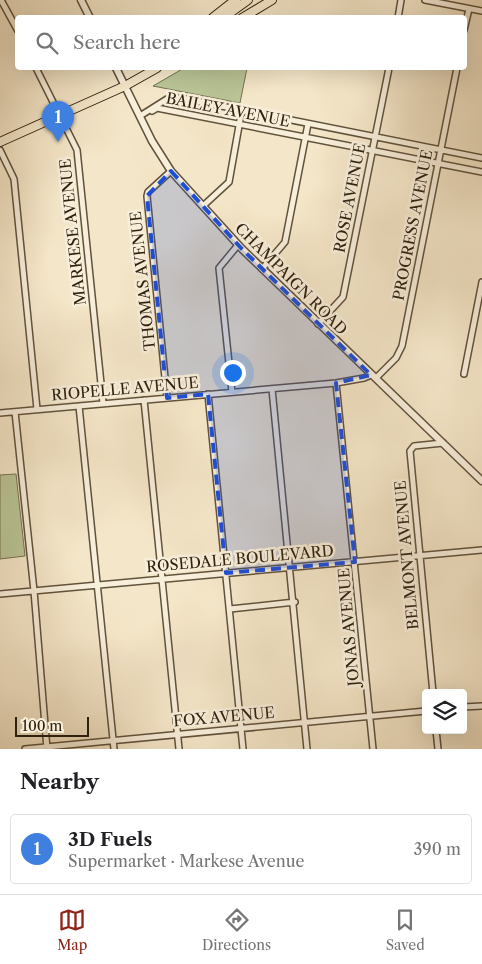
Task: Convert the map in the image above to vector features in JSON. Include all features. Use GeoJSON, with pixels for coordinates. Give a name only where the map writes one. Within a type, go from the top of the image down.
{"type":"FeatureCollection","features":[{"type":"Feature","properties":{"kind":"highway"},"geometry":{"type":"LineString","coordinates":[[217,15],[236,0]]}},
{"type":"Feature","properties":{"kind":"main road"},"geometry":{"type":"LineString","coordinates":[[227,15],[248,0]]}},
{"type":"Feature","properties":{"kind":"main road"},"geometry":{"type":"LineString","coordinates":[[247,15],[272,0]]}},
{"type":"Feature","properties":{"kind":"main road"},"geometry":{"type":"LineString","coordinates":[[0,142],[125,86],[153,70]]}},
{"type":"Feature","properties":{"kind":"street"},"geometry":{"type":"LineString","coordinates":[[1,0],[15,26]]}},
{"type":"Feature","properties":{"kind":"street"},"geometry":{"type":"LineString","coordinates":[[81,0],[88,15]]}},
{"type":"Feature","properties":{"kind":"street"},"geometry":{"type":"LineString","coordinates":[[398,15],[401,0]]}},
{"type":"Feature","properties":{"kind":"street"},"geometry":{"type":"LineString","coordinates":[[425,0],[482,11]]}},
{"type":"Feature","properties":{"kind":"street"},"geometry":{"type":"LineString","coordinates":[[467,17],[469,8]]}},
{"type":"Feature","properties":{"kind":"street","name":"MARKESE AVENUE"},"geometry":{"type":"LineString","coordinates":[[37,70],[77,150],[103,404]]}},
{"type":"Feature","properties":{"kind":"street","name":"CHAMPAIGN ROAD"},"geometry":{"type":"LineString","coordinates":[[117,70],[171,171],[238,245],[482,481]]}},
{"type":"Feature","properties":{"kind":"street","name":"ROSE AVENUE"},"geometry":{"type":"LineString","coordinates":[[318,324],[343,297],[388,70]]}},
{"type":"Feature","properties":{"kind":"street","name":"PROGRESS AVENUE"},"geometry":{"type":"LineString","coordinates":[[373,376],[396,358],[402,346],[457,70]]}},
{"type":"Feature","properties":{"kind":"street","name":"BAILEY AVENUE"},"geometry":{"type":"LineString","coordinates":[[140,116],[159,103],[176,97],[482,158]]}},
{"type":"Feature","properties":{"kind":"street","name":"BAILEY AVENUE"},"geometry":{"type":"LineString","coordinates":[[140,116],[157,108],[482,172]]}},
{"type":"Feature","properties":{"kind":"street"},"geometry":{"type":"LineString","coordinates":[[203,206],[229,182],[241,124],[242,109]]}},
{"type":"Feature","properties":{"kind":"street"},"geometry":{"type":"LineString","coordinates":[[262,268],[285,242],[308,124]]}},
{"type":"Feature","properties":{"kind":"street"},"geometry":{"type":"LineString","coordinates":[[0,150],[14,179],[37,409]]}},
{"type":"Feature","properties":{"kind":"street","name":"THOMAS AVENUE"},"geometry":{"type":"LineString","coordinates":[[167,398],[147,196],[148,192],[171,171]]}},
{"type":"Feature","properties":{"kind":"street"},"geometry":{"type":"LineString","coordinates":[[232,392],[219,268],[238,245]]}},
{"type":"Feature","properties":{"kind":"street"},"geometry":{"type":"LineString","coordinates":[[464,374],[482,282]]}},
{"type":"Feature","properties":{"kind":"street","name":"RIOPELLE AVENUE"},"geometry":{"type":"LineString","coordinates":[[0,413],[336,383],[373,376]]}},
{"type":"Feature","properties":{"kind":"street","name":"JONAS AVENUE"},"geometry":{"type":"LineString","coordinates":[[336,383],[373,749]]}},
{"type":"Feature","properties":{"kind":"street"},"geometry":{"type":"LineString","coordinates":[[272,389],[291,568],[307,749]]}},
{"type":"Feature","properties":{"kind":"street"},"geometry":{"type":"LineString","coordinates":[[208,394],[244,749]]}},
{"type":"Feature","properties":{"kind":"street"},"geometry":{"type":"LineString","coordinates":[[144,400],[179,749]]}},
{"type":"Feature","properties":{"kind":"street"},"geometry":{"type":"LineString","coordinates":[[79,406],[114,749]]}},
{"type":"Feature","properties":{"kind":"street"},"geometry":{"type":"LineString","coordinates":[[15,412],[34,591],[47,748]]}},
{"type":"Feature","properties":{"kind":"street","name":"BELMONT AVENUE"},"geometry":{"type":"LineString","coordinates":[[433,689],[410,450],[414,446],[443,443]]}},
{"type":"Feature","properties":{"kind":"street","name":"ROSEDALE BOULEVARD"},"geometry":{"type":"LineString","coordinates":[[0,594],[482,550]]}},
{"type":"Feature","properties":{"kind":"street"},"geometry":{"type":"LineString","coordinates":[[230,609],[294,602]]}},
{"type":"Feature","properties":{"kind":"street"},"geometry":{"type":"LineString","coordinates":[[467,707],[482,706]]}},
{"type":"Feature","properties":{"kind":"street","name":"FOX AVENUE"},"geometry":{"type":"LineString","coordinates":[[26,749],[422,711]]}},
{"type":"Feature","properties":{"kind":"street"},"geometry":{"type":"LineString","coordinates":[[436,734],[438,749]]}},
{"type":"Feature","properties":{"kind":"highlighted area"},"geometry":{"type":"Polygon","coordinates":[[[171,171],[242,249],[371,375],[336,383],[355,562],[226,573],[208,394],[167,398],[147,196],[171,171]]]}},
{"type":"Feature","properties":{"kind":"green space"},"geometry":{"type":"Polygon","coordinates":[[[181,70],[247,70],[240,103],[153,86],[181,70]]]}},
{"type":"Feature","properties":{"kind":"green space"},"geometry":{"type":"Polygon","coordinates":[[[16,474],[25,556],[0,559],[0,475],[16,474]]]}},
{"type":"Feature","properties":{"kind":"place","name":"3D Fuels"},"geometry":{"type":"Point","coordinates":[58,142]}}]}
